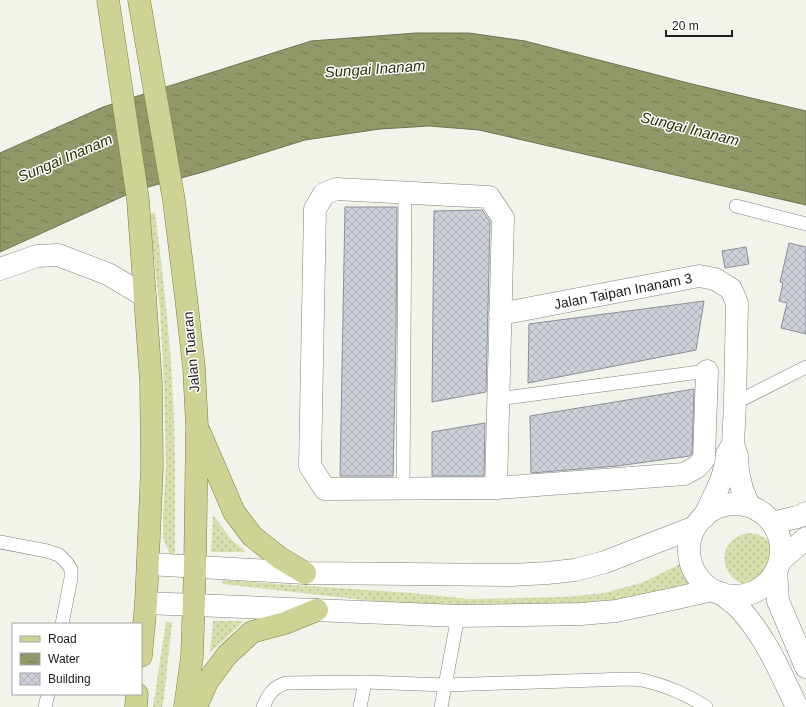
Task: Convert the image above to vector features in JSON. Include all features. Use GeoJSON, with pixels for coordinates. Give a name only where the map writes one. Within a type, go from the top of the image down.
{"type":"FeatureCollection","features":[{"type":"Feature","properties":{"kind":"main road"},"geometry":{"type":"LineString","coordinates":[[108,0],[138,200],[151,382],[152,467],[146,603],[142,645]]}},
{"type":"Feature","properties":{"kind":"main road","name":"Jalan Tuaran"},"geometry":{"type":"LineString","coordinates":[[138,0],[174,201],[193,360],[197,426],[196,567],[192,657],[185,707]]}},
{"type":"Feature","properties":{"kind":"main road"},"geometry":{"type":"LineString","coordinates":[[197,426],[234,512],[252,536],[280,558],[305,574]]}},
{"type":"Feature","properties":{"kind":"main road"},"geometry":{"type":"LineString","coordinates":[[196,707],[207,682],[227,655],[252,632],[284,623],[317,610]]}},
{"type":"Feature","properties":{"kind":"main road"},"geometry":{"type":"LineString","coordinates":[[136,707],[137,695]]}},
{"type":"Feature","properties":{"kind":"street"},"geometry":{"type":"LineString","coordinates":[[496,488],[503,218],[489,198],[336,189],[324,194],[315,209],[310,466],[325,489],[496,488],[684,474],[697,467],[704,459],[707,371]]}},
{"type":"Feature","properties":{"kind":"street"},"geometry":{"type":"LineString","coordinates":[[0,269],[37,256],[58,255],[108,274],[145,296]]}},
{"type":"Feature","properties":{"kind":"street","name":"Jalan Taipan Inanam 3"},"geometry":{"type":"LineString","coordinates":[[500,314],[699,276],[715,279],[731,289],[737,303],[733,444],[737,456],[738,472],[742,489],[750,506]]}},
{"type":"Feature","properties":{"kind":"street","name":"Jalan Taipan Inanam 3"},"geometry":{"type":"LineString","coordinates":[[700,522],[717,490],[726,463],[726,454],[733,444]]}},
{"type":"Feature","properties":{"kind":"street"},"geometry":{"type":"LineString","coordinates":[[796,707],[766,644],[752,624],[737,606],[701,580],[693,568],[689,555],[690,541],[700,522],[711,511],[728,504],[750,506],[765,514],[773,523],[779,535],[781,548],[778,566],[778,601],[806,667]]}},
{"type":"Feature","properties":{"kind":"street"},"geometry":{"type":"LineString","coordinates":[[773,523],[801,516],[806,513]]}},
{"type":"Feature","properties":{"kind":"street"},"geometry":{"type":"LineString","coordinates":[[148,564],[305,574],[512,575],[568,570],[605,562],[700,522]]}},
{"type":"Feature","properties":{"kind":"street"},"geometry":{"type":"LineString","coordinates":[[146,603],[458,616],[581,614],[616,610],[716,592],[733,596],[746,595],[758,590],[768,582],[778,566],[806,538]]}},
{"type":"Feature","properties":{"kind":"lane"},"geometry":{"type":"LineString","coordinates":[[404,488],[405,193]]}},
{"type":"Feature","properties":{"kind":"lane"},"geometry":{"type":"LineString","coordinates":[[736,206],[806,224]]}},
{"type":"Feature","properties":{"kind":"lane"},"geometry":{"type":"LineString","coordinates":[[735,403],[806,368]]}},
{"type":"Feature","properties":{"kind":"lane"},"geometry":{"type":"LineString","coordinates":[[498,399],[707,371]]}},
{"type":"Feature","properties":{"kind":"lane"},"geometry":{"type":"LineString","coordinates":[[0,542],[47,551],[59,555],[68,563],[71,569],[71,578],[62,623]]}},
{"type":"Feature","properties":{"kind":"lane"},"geometry":{"type":"LineString","coordinates":[[441,707],[458,616]]}},
{"type":"Feature","properties":{"kind":"lane"},"geometry":{"type":"LineString","coordinates":[[263,707],[266,698],[279,685],[286,683],[365,682],[445,685],[627,679],[644,680],[663,686],[679,692],[706,707]]}},
{"type":"Feature","properties":{"kind":"lane"},"geometry":{"type":"LineString","coordinates":[[360,707],[365,682]]}},
{"type":"Feature","properties":{"kind":"lane"},"geometry":{"type":"LineString","coordinates":[[45,707],[48,695]]}},
{"type":"Feature","properties":{"kind":"shaded area"},"geometry":{"type":"Polygon","coordinates":[[[155,212],[171,360],[175,468],[175,554],[170,554],[163,538],[166,467],[164,383],[160,310],[149,215],[155,212]]]}},
{"type":"Feature","properties":{"kind":"shaded area"},"geometry":{"type":"Polygon","coordinates":[[[213,515],[232,540],[246,552],[211,552],[213,515]]]}},
{"type":"Feature","properties":{"kind":"shaded area"},"geometry":{"type":"Polygon","coordinates":[[[748,533],[757,534],[765,538],[772,544],[775,552],[769,578],[761,583],[750,585],[740,583],[733,578],[727,570],[725,560],[725,551],[730,543],[740,535],[748,533]]]}},
{"type":"Feature","properties":{"kind":"shaded area"},"geometry":{"type":"Polygon","coordinates":[[[696,556],[703,590],[655,606],[425,607],[223,584],[222,580],[411,593],[469,599],[564,597],[604,593],[644,582],[696,556]]]}},
{"type":"Feature","properties":{"kind":"shaded area"},"geometry":{"type":"Polygon","coordinates":[[[213,621],[244,621],[210,653],[213,621]]]}},
{"type":"Feature","properties":{"kind":"shaded area"},"geometry":{"type":"Polygon","coordinates":[[[166,622],[172,622],[164,698],[162,707],[153,707],[166,622]]]}},
{"type":"Feature","properties":{"kind":"water","name":"Sungai Inanam"},"geometry":{"type":"Polygon","coordinates":[[[416,33],[469,33],[525,41],[692,84],[806,111],[806,205],[479,130],[429,126],[380,129],[305,140],[203,172],[137,190],[0,252],[0,153],[103,107],[311,41],[416,33]]]}},
{"type":"Feature","properties":{"kind":"building"},"geometry":{"type":"Polygon","coordinates":[[[345,207],[397,207],[393,476],[340,476],[345,207]]]}},
{"type":"Feature","properties":{"kind":"building"},"geometry":{"type":"Polygon","coordinates":[[[482,210],[490,222],[486,392],[432,402],[434,211],[482,210]]]}},
{"type":"Feature","properties":{"kind":"building"},"geometry":{"type":"Polygon","coordinates":[[[789,243],[806,247],[806,334],[781,328],[787,303],[779,301],[783,283],[780,282],[789,243]]]}},
{"type":"Feature","properties":{"kind":"building"},"geometry":{"type":"Polygon","coordinates":[[[746,247],[749,264],[725,268],[722,251],[746,247]]]}},
{"type":"Feature","properties":{"kind":"building"},"geometry":{"type":"Polygon","coordinates":[[[704,301],[696,350],[528,383],[529,324],[704,301]]]}},
{"type":"Feature","properties":{"kind":"building"},"geometry":{"type":"Polygon","coordinates":[[[694,389],[692,454],[690,456],[617,466],[531,473],[530,416],[694,389]]]}},
{"type":"Feature","properties":{"kind":"building"},"geometry":{"type":"Polygon","coordinates":[[[485,423],[484,476],[432,476],[432,432],[485,423]]]}}]}
